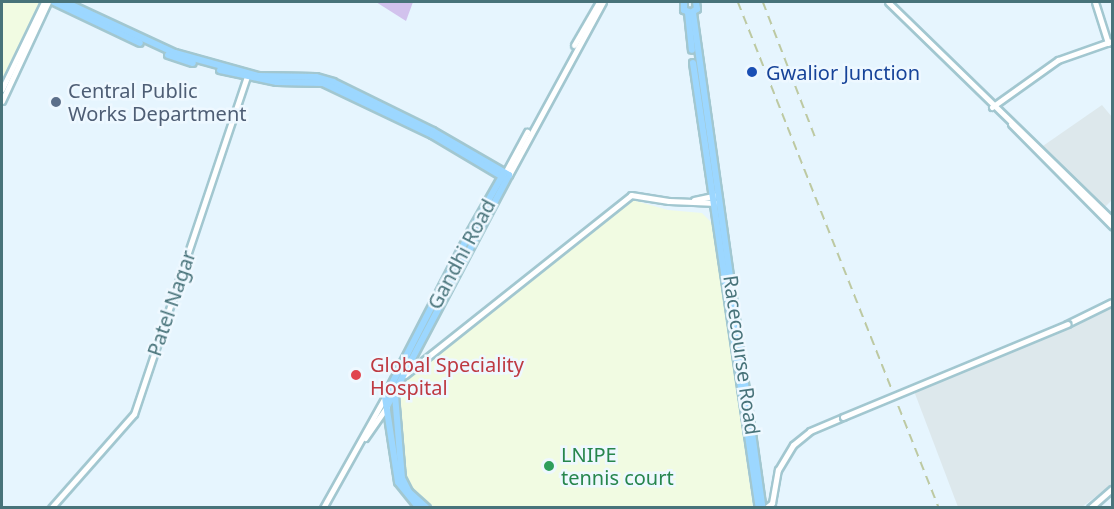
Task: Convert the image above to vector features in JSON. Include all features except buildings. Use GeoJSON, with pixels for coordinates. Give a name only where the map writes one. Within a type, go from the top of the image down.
{"type":"FeatureCollection","features":[{"type":"Feature","properties":{"kind":"main road"},"geometry":{"type":"LineString","coordinates":[[2,88],[46,2]]}},
{"type":"Feature","properties":{"kind":"main road"},"geometry":{"type":"LineString","coordinates":[[2,101],[46,2]]}},
{"type":"Feature","properties":{"kind":"main road"},"geometry":{"type":"LineString","coordinates":[[54,2],[164,54],[247,76],[323,83],[432,135],[490,170],[505,176]]}},
{"type":"Feature","properties":{"kind":"main road"},"geometry":{"type":"LineString","coordinates":[[65,2],[165,50],[247,76],[316,77],[333,82],[449,140],[505,176]]}},
{"type":"Feature","properties":{"kind":"main road","name":"Gandhi Road"},"geometry":{"type":"LineString","coordinates":[[325,507],[496,188],[505,176],[601,2]]}},
{"type":"Feature","properties":{"kind":"main road"},"geometry":{"type":"LineString","coordinates":[[405,375],[628,197],[638,193],[669,201],[697,200],[716,203],[691,13],[682,2]]}},
{"type":"Feature","properties":{"kind":"main road"},"geometry":{"type":"LineString","coordinates":[[696,2],[691,13],[711,187],[715,195]]}},
{"type":"Feature","properties":{"kind":"main road"},"geometry":{"type":"LineString","coordinates":[[888,2],[993,107],[1113,220]]}},
{"type":"Feature","properties":{"kind":"main road"},"geometry":{"type":"LineString","coordinates":[[993,107],[1058,60],[1110,42],[1095,2]]}},
{"type":"Feature","properties":{"kind":"main road","name":"Patel Nagar"},"geometry":{"type":"LineString","coordinates":[[51,507],[134,414],[247,76]]}},
{"type":"Feature","properties":{"kind":"main road"},"geometry":{"type":"LineString","coordinates":[[1011,124],[1113,225]]}},
{"type":"Feature","properties":{"kind":"main road"},"geometry":{"type":"LineString","coordinates":[[490,170],[496,188]]}},
{"type":"Feature","properties":{"kind":"main road"},"geometry":{"type":"LineString","coordinates":[[385,408],[405,375],[505,176]]}},
{"type":"Feature","properties":{"kind":"main road"},"geometry":{"type":"LineString","coordinates":[[697,200],[711,187]]}},
{"type":"Feature","properties":{"kind":"main road"},"geometry":{"type":"LineString","coordinates":[[697,200],[715,195]]}},
{"type":"Feature","properties":{"kind":"main road"},"geometry":{"type":"LineString","coordinates":[[697,200],[717,216]]}},
{"type":"Feature","properties":{"kind":"main road","name":"Racecourse Road"},"geometry":{"type":"LineString","coordinates":[[716,203],[763,507]]}},
{"type":"Feature","properties":{"kind":"main road","name":"Racecourse Road"},"geometry":{"type":"LineString","coordinates":[[716,203],[752,442]]}},
{"type":"Feature","properties":{"kind":"main road"},"geometry":{"type":"LineString","coordinates":[[763,507],[772,503],[778,470],[793,445],[810,431],[1067,324],[1113,302]]}},
{"type":"Feature","properties":{"kind":"main road"},"geometry":{"type":"LineString","coordinates":[[393,383],[402,478],[409,492],[427,507]]}},
{"type":"Feature","properties":{"kind":"main road"},"geometry":{"type":"LineString","coordinates":[[385,397],[398,482],[419,507]]}},
{"type":"Feature","properties":{"kind":"main road","name":"Gandhi Road"},"geometry":{"type":"LineString","coordinates":[[325,507],[385,408]]}},
{"type":"Feature","properties":{"kind":"main road"},"geometry":{"type":"LineString","coordinates":[[1090,507],[1113,489]]}},
{"type":"Feature","properties":{"kind":"shaded area"},"geometry":{"type":"Polygon","coordinates":[[[2,2],[41,2],[2,83],[2,2]]]}},
{"type":"Feature","properties":{"kind":"shaded area"},"geometry":{"type":"Polygon","coordinates":[[[376,2],[413,2],[406,21],[376,2]]]}},
{"type":"Feature","properties":{"kind":"shaded area"},"geometry":{"type":"Polygon","coordinates":[[[1102,105],[1112,117],[1112,200],[1105,207],[1040,148],[1102,105]]]}},
{"type":"Feature","properties":{"kind":"shaded area"},"geometry":{"type":"Polygon","coordinates":[[[629,199],[668,210],[702,213],[713,224],[753,507],[434,507],[407,484],[400,447],[401,389],[412,374],[629,199]]]}},
{"type":"Feature","properties":{"kind":"shaded area"},"geometry":{"type":"Polygon","coordinates":[[[1112,305],[1112,484],[1082,507],[958,507],[914,391],[1112,305]]]}},
{"type":"Feature","properties":{"kind":"railway"},"geometry":{"type":"LineString","coordinates":[[738,2],[939,508]]}},
{"type":"Feature","properties":{"kind":"railway"},"geometry":{"type":"LineString","coordinates":[[763,2],[815,137]]}},
{"type":"Feature","properties":{"kind":"place","name":"Gwalior Junction"},"geometry":{"type":"Point","coordinates":[752,72]}},
{"type":"Feature","properties":{"kind":"place","name":"Central Public Works Department"},"geometry":{"type":"Point","coordinates":[56,102]}},
{"type":"Feature","properties":{"kind":"place","name":"Global Speciality Hospital"},"geometry":{"type":"Point","coordinates":[356,375]}},
{"type":"Feature","properties":{"kind":"place","name":"LNIPE tennis court"},"geometry":{"type":"Point","coordinates":[549,466]}}]}
